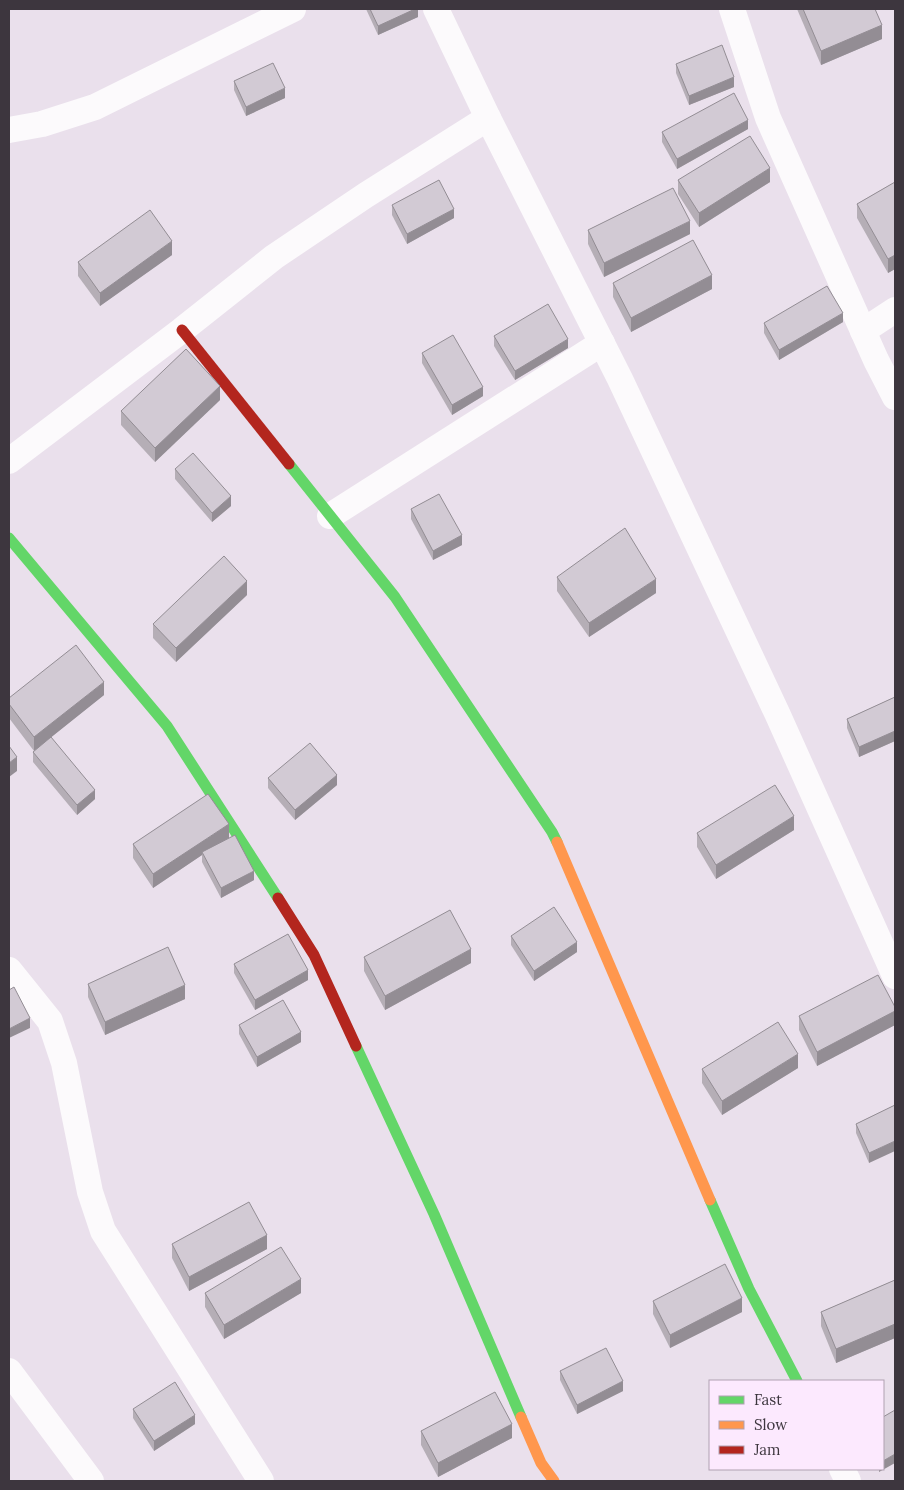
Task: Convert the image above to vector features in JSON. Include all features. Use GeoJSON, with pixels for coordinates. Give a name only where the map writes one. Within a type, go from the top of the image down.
{"type":"FeatureCollection","features":[{"type":"Feature","properties":{"kind":"street"},"geometry":{"type":"LineString","coordinates":[[436,9],[488,118],[602,343],[777,713],[895,976]]}},
{"type":"Feature","properties":{"kind":"street"},"geometry":{"type":"LineString","coordinates":[[732,9],[768,118],[863,331],[895,397]]}},
{"type":"Feature","properties":{"kind":"street"},"geometry":{"type":"LineString","coordinates":[[9,130],[42,124],[95,107],[277,12]]}},
{"type":"Feature","properties":{"kind":"street"},"geometry":{"type":"LineString","coordinates":[[9,461],[182,330],[274,256],[488,118]]}},
{"type":"Feature","properties":{"kind":"street"},"geometry":{"type":"LineString","coordinates":[[863,331],[895,310]]}},
{"type":"Feature","properties":{"kind":"street"},"geometry":{"type":"LineString","coordinates":[[182,330],[395,597],[552,832],[749,1289],[796,1380]]}},
{"type":"Feature","properties":{"kind":"street"},"geometry":{"type":"LineString","coordinates":[[330,516],[602,343]]}},
{"type":"Feature","properties":{"kind":"street"},"geometry":{"type":"LineString","coordinates":[[9,538],[167,726],[314,955],[434,1214],[541,1463],[554,1481]]}},
{"type":"Feature","properties":{"kind":"street"},"geometry":{"type":"LineString","coordinates":[[9,970],[50,1021],[64,1062],[90,1192],[103,1231],[261,1481]]}},
{"type":"Feature","properties":{"kind":"street"},"geometry":{"type":"LineString","coordinates":[[9,1370],[91,1481]]}},
{"type":"Feature","properties":{"kind":"building"},"geometry":{"type":"Polygon","coordinates":[[[370,9],[415,9],[378,26],[370,9]]]}},
{"type":"Feature","properties":{"kind":"building"},"geometry":{"type":"Polygon","coordinates":[[[803,9],[875,9],[882,25],[821,51],[803,9]]]}},
{"type":"Feature","properties":{"kind":"building"},"geometry":{"type":"Polygon","coordinates":[[[722,45],[734,77],[689,96],[676,64],[722,45]]]}},
{"type":"Feature","properties":{"kind":"building"},"geometry":{"type":"Polygon","coordinates":[[[273,63],[285,88],[246,107],[234,81],[273,63]]]}},
{"type":"Feature","properties":{"kind":"building"},"geometry":{"type":"Polygon","coordinates":[[[734,93],[748,120],[677,159],[662,132],[734,93]]]}},
{"type":"Feature","properties":{"kind":"building"},"geometry":{"type":"Polygon","coordinates":[[[750,136],[770,168],[699,213],[678,180],[750,136]]]}},
{"type":"Feature","properties":{"kind":"building"},"geometry":{"type":"Polygon","coordinates":[[[439,180],[454,209],[407,234],[392,205],[439,180]]]}},
{"type":"Feature","properties":{"kind":"building"},"geometry":{"type":"Polygon","coordinates":[[[895,182],[895,255],[888,259],[857,204],[895,182]]]}},
{"type":"Feature","properties":{"kind":"building"},"geometry":{"type":"Polygon","coordinates":[[[673,188],[690,221],[604,263],[588,230],[673,188]]]}},
{"type":"Feature","properties":{"kind":"building"},"geometry":{"type":"Polygon","coordinates":[[[150,210],[172,241],[100,293],[78,262],[150,210]]]}},
{"type":"Feature","properties":{"kind":"building"},"geometry":{"type":"Polygon","coordinates":[[[693,240],[712,275],[631,318],[613,283],[693,240]]]}},
{"type":"Feature","properties":{"kind":"building"},"geometry":{"type":"Polygon","coordinates":[[[827,286],[843,313],[779,350],[764,323],[827,286]]]}},
{"type":"Feature","properties":{"kind":"building"},"geometry":{"type":"Polygon","coordinates":[[[548,304],[568,339],[515,371],[494,336],[548,304]]]}},
{"type":"Feature","properties":{"kind":"building"},"geometry":{"type":"Polygon","coordinates":[[[453,335],[483,387],[452,405],[422,353],[453,335]]]}},
{"type":"Feature","properties":{"kind":"building"},"geometry":{"type":"Polygon","coordinates":[[[186,349],[220,386],[155,448],[121,411],[186,349]]]}},
{"type":"Feature","properties":{"kind":"building"},"geometry":{"type":"Polygon","coordinates":[[[193,453],[231,496],[212,513],[175,469],[193,453]]]}},
{"type":"Feature","properties":{"kind":"building"},"geometry":{"type":"Polygon","coordinates":[[[439,494],[462,535],[433,551],[411,509],[439,494]]]}},
{"type":"Feature","properties":{"kind":"building"},"geometry":{"type":"Polygon","coordinates":[[[625,528],[656,579],[589,623],[557,577],[625,528]]]}},
{"type":"Feature","properties":{"kind":"building"},"geometry":{"type":"Polygon","coordinates":[[[224,556],[247,581],[176,648],[153,624],[224,556]]]}},
{"type":"Feature","properties":{"kind":"building"},"geometry":{"type":"Polygon","coordinates":[[[76,645],[104,682],[34,737],[9,704],[9,698],[76,645]]]}},
{"type":"Feature","properties":{"kind":"building"},"geometry":{"type":"Polygon","coordinates":[[[895,697],[895,731],[859,747],[847,719],[895,697]]]}},
{"type":"Feature","properties":{"kind":"building"},"geometry":{"type":"Polygon","coordinates":[[[51,737],[95,790],[77,805],[33,752],[51,737]]]}},
{"type":"Feature","properties":{"kind":"building"},"geometry":{"type":"Polygon","coordinates":[[[310,743],[337,775],[295,810],[268,778],[310,743]]]}},
{"type":"Feature","properties":{"kind":"building"},"geometry":{"type":"Polygon","coordinates":[[[9,746],[17,757],[9,763],[9,746]]]}},
{"type":"Feature","properties":{"kind":"building"},"geometry":{"type":"Polygon","coordinates":[[[775,785],[794,816],[716,865],[697,833],[775,785]]]}},
{"type":"Feature","properties":{"kind":"building"},"geometry":{"type":"Polygon","coordinates":[[[208,794],[229,824],[153,874],[133,844],[208,794]]]}},
{"type":"Feature","properties":{"kind":"building"},"geometry":{"type":"Polygon","coordinates":[[[235,835],[254,871],[221,888],[202,852],[235,835]]]}},
{"type":"Feature","properties":{"kind":"building"},"geometry":{"type":"Polygon","coordinates":[[[554,907],[577,942],[534,971],[511,936],[554,907]]]}},
{"type":"Feature","properties":{"kind":"building"},"geometry":{"type":"Polygon","coordinates":[[[450,910],[471,949],[385,996],[364,957],[450,910]]]}},
{"type":"Feature","properties":{"kind":"building"},"geometry":{"type":"Polygon","coordinates":[[[288,934],[308,970],[255,1000],[234,964],[288,934]]]}},
{"type":"Feature","properties":{"kind":"building"},"geometry":{"type":"Polygon","coordinates":[[[168,947],[185,985],[105,1022],[88,984],[168,947]]]}},
{"type":"Feature","properties":{"kind":"building"},"geometry":{"type":"Polygon","coordinates":[[[878,975],[895,1007],[895,1011],[817,1052],[799,1016],[878,975]]]}},
{"type":"Feature","properties":{"kind":"building"},"geometry":{"type":"Polygon","coordinates":[[[14,987],[30,1018],[9,1029],[9,990],[14,987]]]}},
{"type":"Feature","properties":{"kind":"building"},"geometry":{"type":"Polygon","coordinates":[[[283,1000],[301,1032],[257,1057],[239,1025],[283,1000]]]}},
{"type":"Feature","properties":{"kind":"building"},"geometry":{"type":"Polygon","coordinates":[[[778,1022],[798,1054],[722,1101],[702,1069],[778,1022]]]}},
{"type":"Feature","properties":{"kind":"building"},"geometry":{"type":"Polygon","coordinates":[[[895,1105],[895,1141],[869,1153],[856,1124],[895,1105]]]}},
{"type":"Feature","properties":{"kind":"building"},"geometry":{"type":"Polygon","coordinates":[[[249,1202],[267,1235],[189,1277],[172,1244],[249,1202]]]}},
{"type":"Feature","properties":{"kind":"building"},"geometry":{"type":"Polygon","coordinates":[[[281,1247],[301,1279],[224,1325],[205,1293],[281,1247]]]}},
{"type":"Feature","properties":{"kind":"building"},"geometry":{"type":"Polygon","coordinates":[[[725,1264],[742,1298],[670,1335],[653,1301],[725,1264]]]}},
{"type":"Feature","properties":{"kind":"building"},"geometry":{"type":"Polygon","coordinates":[[[895,1280],[895,1324],[836,1349],[821,1312],[895,1280]]]}},
{"type":"Feature","properties":{"kind":"building"},"geometry":{"type":"Polygon","coordinates":[[[606,1348],[623,1381],[577,1405],[560,1371],[606,1348]]]}},
{"type":"Feature","properties":{"kind":"building"},"geometry":{"type":"Polygon","coordinates":[[[175,1382],[195,1415],[154,1441],[133,1409],[175,1382]]]}},
{"type":"Feature","properties":{"kind":"building"},"geometry":{"type":"Polygon","coordinates":[[[495,1392],[512,1424],[438,1463],[421,1431],[495,1392]]]}},
{"type":"Feature","properties":{"kind":"building"},"geometry":{"type":"Polygon","coordinates":[[[895,1410],[895,1454],[884,1460],[884,1416],[895,1410]]]}},
{"type":"Feature","properties":{"kind":"traffic: fast"},"geometry":{"type":"LineString","coordinates":[[289,464],[395,597],[557,842]]}},
{"type":"Feature","properties":{"kind":"traffic: fast"},"geometry":{"type":"LineString","coordinates":[[9,538],[167,726],[278,898]]}},
{"type":"Feature","properties":{"kind":"traffic: fast"},"geometry":{"type":"LineString","coordinates":[[356,1046],[434,1214],[521,1417]]}},
{"type":"Feature","properties":{"kind":"traffic: fast"},"geometry":{"type":"LineString","coordinates":[[710,1200],[749,1289],[796,1380]]}},
{"type":"Feature","properties":{"kind":"traffic: slow"},"geometry":{"type":"LineString","coordinates":[[557,842],[710,1200]]}},
{"type":"Feature","properties":{"kind":"traffic: slow"},"geometry":{"type":"LineString","coordinates":[[521,1417],[541,1463],[554,1481]]}},
{"type":"Feature","properties":{"kind":"traffic: jam"},"geometry":{"type":"LineString","coordinates":[[182,330],[289,464]]}},
{"type":"Feature","properties":{"kind":"traffic: jam"},"geometry":{"type":"LineString","coordinates":[[278,898],[314,955],[356,1046]]}}]}
